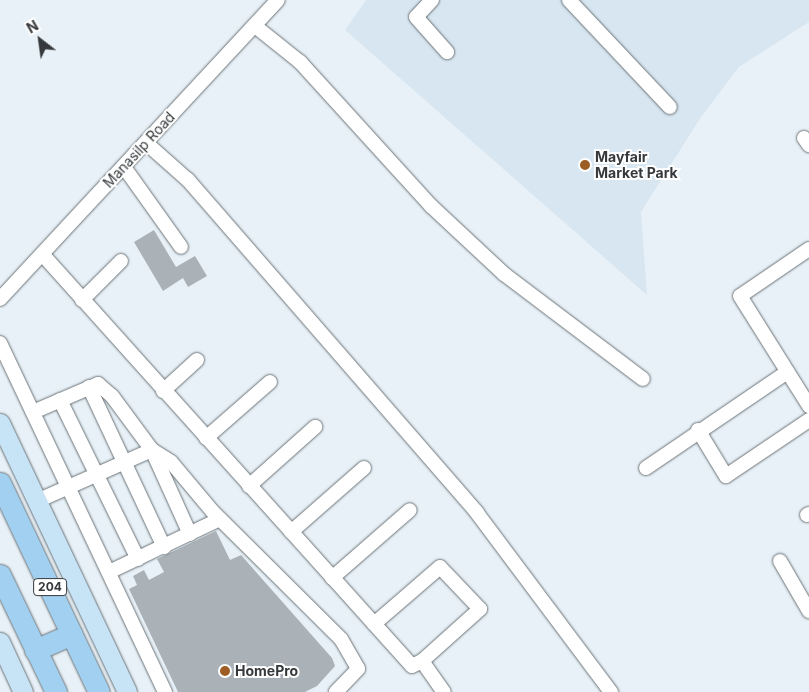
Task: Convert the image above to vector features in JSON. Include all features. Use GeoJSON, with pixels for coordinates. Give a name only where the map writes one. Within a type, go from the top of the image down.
{"type":"FeatureCollection","features":[{"type":"Feature","properties":{"kind":"highway","name":"204"},"geometry":{"type":"LineString","coordinates":[[0,483],[99,692]]}},
{"type":"Feature","properties":{"kind":"highway","name":"204"},"geometry":{"type":"LineString","coordinates":[[0,575],[56,692]]}},
{"type":"Feature","properties":{"kind":"highway"},"geometry":{"type":"LineString","coordinates":[[35,650],[72,634]]}},
{"type":"Feature","properties":{"kind":"main road"},"geometry":{"type":"LineString","coordinates":[[0,423],[127,692]]}},
{"type":"Feature","properties":{"kind":"main road"},"geometry":{"type":"LineString","coordinates":[[0,642],[24,692]]}},
{"type":"Feature","properties":{"kind":"street","name":"Manasilp Road"},"geometry":{"type":"LineString","coordinates":[[0,300],[278,0]]}},
{"type":"Feature","properties":{"kind":"street"},"geometry":{"type":"LineString","coordinates":[[432,0],[416,17],[447,52]]}},
{"type":"Feature","properties":{"kind":"street"},"geometry":{"type":"LineString","coordinates":[[569,0],[670,107]]}},
{"type":"Feature","properties":{"kind":"street"},"geometry":{"type":"LineString","coordinates":[[255,26],[300,62],[431,206],[504,274],[643,379]]}},
{"type":"Feature","properties":{"kind":"street"},"geometry":{"type":"LineString","coordinates":[[146,143],[188,180],[478,513],[611,692]]}},
{"type":"Feature","properties":{"kind":"street"},"geometry":{"type":"LineString","coordinates":[[124,167],[181,247]]}},
{"type":"Feature","properties":{"kind":"street"},"geometry":{"type":"LineString","coordinates":[[809,249],[740,296],[809,406]]}},
{"type":"Feature","properties":{"kind":"street"},"geometry":{"type":"LineString","coordinates":[[43,255],[163,391],[412,666],[422,661],[480,609],[440,567],[374,624]]}},
{"type":"Feature","properties":{"kind":"street"},"geometry":{"type":"LineString","coordinates":[[82,300],[121,261]]}},
{"type":"Feature","properties":{"kind":"street"},"geometry":{"type":"LineString","coordinates":[[0,343],[165,692]]}},
{"type":"Feature","properties":{"kind":"street"},"geometry":{"type":"LineString","coordinates":[[163,391],[197,360]]}},
{"type":"Feature","properties":{"kind":"street"},"geometry":{"type":"LineString","coordinates":[[646,468],[698,430],[787,372]]}},
{"type":"Feature","properties":{"kind":"street"},"geometry":{"type":"LineString","coordinates":[[206,438],[270,382]]}},
{"type":"Feature","properties":{"kind":"street"},"geometry":{"type":"LineString","coordinates":[[33,412],[98,384],[112,396],[152,450],[190,534]]}},
{"type":"Feature","properties":{"kind":"street"},"geometry":{"type":"LineString","coordinates":[[89,387],[164,547]]}},
{"type":"Feature","properties":{"kind":"street"},"geometry":{"type":"LineString","coordinates":[[60,400],[138,559]]}},
{"type":"Feature","properties":{"kind":"street"},"geometry":{"type":"LineString","coordinates":[[698,430],[726,476],[809,420]]}},
{"type":"Feature","properties":{"kind":"street"},"geometry":{"type":"LineString","coordinates":[[249,486],[315,427]]}},
{"type":"Feature","properties":{"kind":"street"},"geometry":{"type":"LineString","coordinates":[[37,501],[152,450]]}},
{"type":"Feature","properties":{"kind":"street"},"geometry":{"type":"LineString","coordinates":[[152,450],[172,462],[220,519],[341,639],[358,669],[336,692]]}},
{"type":"Feature","properties":{"kind":"street"},"geometry":{"type":"LineString","coordinates":[[291,532],[364,468]]}},
{"type":"Feature","properties":{"kind":"street"},"geometry":{"type":"LineString","coordinates":[[332,578],[410,510]]}},
{"type":"Feature","properties":{"kind":"street"},"geometry":{"type":"LineString","coordinates":[[109,572],[220,519]]}},
{"type":"Feature","properties":{"kind":"street"},"geometry":{"type":"LineString","coordinates":[[780,561],[809,611]]}},
{"type":"Feature","properties":{"kind":"street"},"geometry":{"type":"LineString","coordinates":[[422,661],[444,692]]}},
{"type":"Feature","properties":{"kind":"shaded area","name":"Mayfair Market Park"},"geometry":{"type":"Polygon","coordinates":[[[366,0],[809,0],[809,22],[739,67],[701,117],[641,212],[647,295],[345,30],[366,0]]]}},
{"type":"Feature","properties":{"kind":"building"},"geometry":{"type":"Polygon","coordinates":[[[154,230],[176,267],[195,256],[207,276],[188,287],[183,278],[163,291],[134,242],[154,230]]]}},
{"type":"Feature","properties":{"kind":"building"},"geometry":{"type":"Polygon","coordinates":[[[216,531],[230,560],[241,555],[332,658],[335,666],[317,686],[305,692],[178,692],[129,589],[137,585],[133,576],[144,570],[149,580],[164,572],[157,559],[216,531]]]}},
{"type":"Feature","properties":{"kind":"place","name":"Mayfair Market Park"},"geometry":{"type":"Point","coordinates":[585,165]}},
{"type":"Feature","properties":{"kind":"place","name":"HomePro"},"geometry":{"type":"Point","coordinates":[225,671]}}]}
